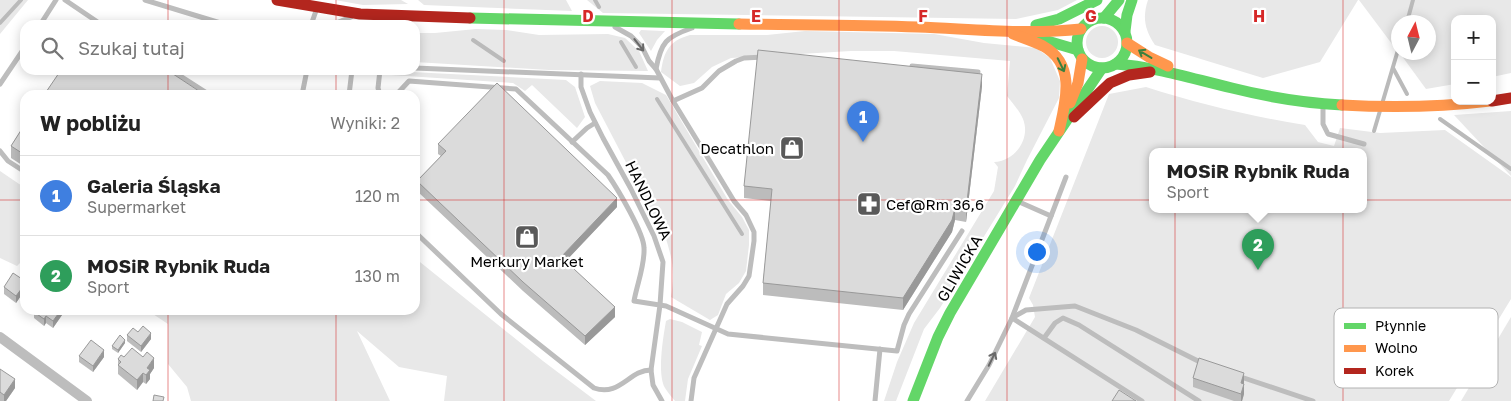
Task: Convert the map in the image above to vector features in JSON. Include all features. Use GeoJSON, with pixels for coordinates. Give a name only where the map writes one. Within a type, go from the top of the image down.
{"type":"FeatureCollection","features":[{"type":"Feature","properties":{"kind":"main road"},"geometry":{"type":"LineString","coordinates":[[277,0],[360,14],[430,18],[1002,30],[1062,31],[1081,29]]}},
{"type":"Feature","properties":{"kind":"main road"},"geometry":{"type":"LineString","coordinates":[[1002,30],[1048,23],[1098,0]]}},
{"type":"Feature","properties":{"kind":"main road"},"geometry":{"type":"LineString","coordinates":[[1104,18],[1119,0]]}},
{"type":"Feature","properties":{"kind":"main road"},"geometry":{"type":"LineString","coordinates":[[1116,64],[1125,53],[1127,15],[1132,0]]}},
{"type":"Feature","properties":{"kind":"main road"},"geometry":{"type":"LineString","coordinates":[[1080,54],[1077,41],[1081,29],[1092,20],[1104,18],[1116,22],[1126,37],[1149,57],[1185,75]]}},
{"type":"Feature","properties":{"kind":"main road"},"geometry":{"type":"LineString","coordinates":[[1002,30],[1060,43],[1080,54],[1089,64],[1102,68],[1116,64],[1145,66],[1246,92],[1323,104],[1364,107],[1412,108],[1451,105]]}},
{"type":"Feature","properties":{"kind":"main road"},"geometry":{"type":"LineString","coordinates":[[1002,30],[1043,46],[1060,61],[1067,84],[1059,131]]}},
{"type":"Feature","properties":{"kind":"main road","name":"GLIWICKA"},"geometry":{"type":"LineString","coordinates":[[1059,131],[1076,90],[1080,54]]}},
{"type":"Feature","properties":{"kind":"main road","name":"GLIWICKA"},"geometry":{"type":"LineString","coordinates":[[913,401],[948,318],[1059,131],[1102,68]]}},
{"type":"Feature","properties":{"kind":"main road"},"geometry":{"type":"LineString","coordinates":[[1059,131],[1110,83],[1130,75],[1160,71]]}},
{"type":"Feature","properties":{"kind":"main road"},"geometry":{"type":"LineString","coordinates":[[1496,100],[1511,98]]}},
{"type":"Feature","properties":{"kind":"street"},"geometry":{"type":"LineString","coordinates":[[0,337],[87,401]]}},
{"type":"Feature","properties":{"kind":"lane"},"geometry":{"type":"LineString","coordinates":[[43,20],[56,0]]}},
{"type":"Feature","properties":{"kind":"lane"},"geometry":{"type":"LineString","coordinates":[[65,0],[95,20]]}},
{"type":"Feature","properties":{"kind":"lane"},"geometry":{"type":"LineString","coordinates":[[145,0],[211,20]]}},
{"type":"Feature","properties":{"kind":"lane"},"geometry":{"type":"LineString","coordinates":[[313,20],[317,8]]}},
{"type":"Feature","properties":{"kind":"lane"},"geometry":{"type":"LineString","coordinates":[[344,20],[360,14]]}},
{"type":"Feature","properties":{"kind":"lane"},"geometry":{"type":"LineString","coordinates":[[608,23],[631,36],[656,69],[673,102],[734,201],[746,215],[754,232],[753,257],[749,276],[743,286],[729,300],[694,378],[691,401]]}},
{"type":"Feature","properties":{"kind":"lane"},"geometry":{"type":"LineString","coordinates":[[656,69],[660,51],[667,40],[678,33],[705,24]]}},
{"type":"Feature","properties":{"kind":"lane"},"geometry":{"type":"LineString","coordinates":[[0,84],[20,54]]}},
{"type":"Feature","properties":{"kind":"lane"},"geometry":{"type":"LineString","coordinates":[[673,102],[702,88],[718,71],[736,61],[744,58],[767,57]]}},
{"type":"Feature","properties":{"kind":"lane"},"geometry":{"type":"LineString","coordinates":[[910,66],[978,72]]}},
{"type":"Feature","properties":{"kind":"lane"},"geometry":{"type":"LineString","coordinates":[[420,68],[660,78]]}},
{"type":"Feature","properties":{"kind":"lane","name":"HANDLOWA"},"geometry":{"type":"LineString","coordinates":[[581,74],[584,95],[595,123],[631,189],[658,246],[664,270],[651,370],[653,385],[662,401]]}},
{"type":"Feature","properties":{"kind":"lane"},"geometry":{"type":"LineString","coordinates":[[179,75],[202,90]]}},
{"type":"Feature","properties":{"kind":"lane"},"geometry":{"type":"LineString","coordinates":[[303,90],[306,75]]}},
{"type":"Feature","properties":{"kind":"lane"},"geometry":{"type":"LineString","coordinates":[[350,90],[351,75]]}},
{"type":"Feature","properties":{"kind":"lane"},"geometry":{"type":"LineString","coordinates":[[379,75],[379,90]]}},
{"type":"Feature","properties":{"kind":"lane"},"geometry":{"type":"LineString","coordinates":[[401,90],[409,81],[514,88],[608,175],[618,188],[643,241],[644,256],[634,301],[660,305],[728,334],[897,351],[909,314],[962,231]]}},
{"type":"Feature","properties":{"kind":"lane"},"geometry":{"type":"LineString","coordinates":[[1323,104],[1323,124],[1328,134],[1364,144]]}},
{"type":"Feature","properties":{"kind":"lane"},"geometry":{"type":"LineString","coordinates":[[572,142],[595,123]]}},
{"type":"Feature","properties":{"kind":"lane"},"geometry":{"type":"LineString","coordinates":[[0,151],[8,161],[20,169]]}},
{"type":"Feature","properties":{"kind":"lane"},"geometry":{"type":"LineString","coordinates":[[967,401],[989,366],[1012,318],[1066,178]]}},
{"type":"Feature","properties":{"kind":"lane"},"geometry":{"type":"LineString","coordinates":[[1017,201],[1050,216]]}},
{"type":"Feature","properties":{"kind":"lane"},"geometry":{"type":"LineString","coordinates":[[420,237],[501,314],[594,388],[600,390],[617,388],[640,372],[651,370]]}},
{"type":"Feature","properties":{"kind":"lane"},"geometry":{"type":"LineString","coordinates":[[1012,318],[1026,310],[1075,306],[1136,330],[1208,366]]}},
{"type":"Feature","properties":{"kind":"lane"},"geometry":{"type":"LineString","coordinates":[[1012,318],[1142,401]]}},
{"type":"Feature","properties":{"kind":"lane"},"geometry":{"type":"LineString","coordinates":[[1044,338],[1055,324],[1063,318],[1078,325],[1199,401]]}},
{"type":"Feature","properties":{"kind":"lane"},"geometry":{"type":"LineString","coordinates":[[875,401],[880,349]]}},
{"type":"Feature","properties":{"kind":"lane"},"geometry":{"type":"LineString","coordinates":[[1235,375],[1313,401]]}},
{"type":"Feature","properties":{"kind":"shaded area"},"geometry":{"type":"Polygon","coordinates":[[[0,0],[28,0],[0,34],[0,0]]]}},
{"type":"Feature","properties":{"kind":"shaded area"},"geometry":{"type":"Polygon","coordinates":[[[335,0],[401,0],[408,4],[363,5],[335,0]]]}},
{"type":"Feature","properties":{"kind":"shaded area"},"geometry":{"type":"Polygon","coordinates":[[[418,0],[566,0],[572,11],[424,5],[418,0]]]}},
{"type":"Feature","properties":{"kind":"shaded area"},"geometry":{"type":"Polygon","coordinates":[[[587,0],[1077,0],[1058,10],[1016,19],[603,13],[587,0]]]}},
{"type":"Feature","properties":{"kind":"shaded area"},"geometry":{"type":"Polygon","coordinates":[[[1148,0],[1358,0],[1320,62],[1263,78],[1155,45],[1149,34],[1145,18],[1148,0]]]}},
{"type":"Feature","properties":{"kind":"shaded area"},"geometry":{"type":"Polygon","coordinates":[[[1359,0],[1511,0],[1511,73],[1496,76],[1496,15],[1451,15],[1451,85],[1426,89],[1405,60],[1436,60],[1436,15],[1391,15],[1391,43],[1359,0]]]}},
{"type":"Feature","properties":{"kind":"shaded area"},"geometry":{"type":"Polygon","coordinates":[[[1102,26],[1114,30],[1118,42],[1114,54],[1102,58],[1090,54],[1086,42],[1090,30],[1102,26]]]}},
{"type":"Feature","properties":{"kind":"shaded area"},"geometry":{"type":"Polygon","coordinates":[[[476,29],[506,30],[539,35],[608,34],[625,38],[639,51],[648,71],[549,70],[420,62],[420,33],[476,29]]]}},
{"type":"Feature","properties":{"kind":"shaded area"},"geometry":{"type":"Polygon","coordinates":[[[641,30],[665,31],[651,51],[639,33],[641,30]]]}},
{"type":"Feature","properties":{"kind":"shaded area"},"geometry":{"type":"Polygon","coordinates":[[[805,31],[934,34],[984,43],[1036,48],[1050,58],[1060,81],[1059,98],[1015,186],[940,308],[924,329],[896,401],[884,401],[897,362],[914,323],[994,191],[998,167],[994,162],[1009,158],[1023,141],[1025,127],[1023,119],[1007,96],[1010,61],[894,51],[851,51],[731,58],[712,67],[694,83],[680,86],[661,72],[664,58],[672,44],[690,35],[767,35],[805,31]]]}},
{"type":"Feature","properties":{"kind":"shaded area"},"geometry":{"type":"Polygon","coordinates":[[[420,72],[566,80],[575,87],[585,117],[577,128],[532,85],[525,91],[513,83],[391,75],[420,75],[420,72]]]}},
{"type":"Feature","properties":{"kind":"shaded area"},"geometry":{"type":"Polygon","coordinates":[[[600,81],[642,83],[666,95],[728,200],[742,217],[749,230],[746,271],[739,283],[726,294],[718,315],[710,320],[671,297],[673,268],[666,239],[595,103],[590,86],[600,81]]]}},
{"type":"Feature","properties":{"kind":"shaded area"},"geometry":{"type":"Polygon","coordinates":[[[1146,87],[1225,109],[1305,125],[1318,142],[1334,146],[1340,128],[1380,133],[1445,130],[1511,177],[1511,299],[1498,320],[1498,308],[1334,308],[1334,388],[1457,388],[1449,401],[985,401],[1035,317],[1033,305],[1029,298],[1109,94],[1146,87]]]}},
{"type":"Feature","properties":{"kind":"shaded area"},"geometry":{"type":"Polygon","coordinates":[[[1511,111],[1511,176],[1454,115],[1511,111]]]}},
{"type":"Feature","properties":{"kind":"shaded area"},"geometry":{"type":"Polygon","coordinates":[[[0,171],[20,185],[20,263],[17,266],[0,258],[0,171]]]}},
{"type":"Feature","properties":{"kind":"shaded area"},"geometry":{"type":"Polygon","coordinates":[[[420,262],[596,401],[444,401],[447,376],[399,367],[357,331],[390,401],[191,401],[187,387],[168,364],[168,324],[154,315],[420,315],[420,262]]]}},
{"type":"Feature","properties":{"kind":"shaded area"},"geometry":{"type":"Polygon","coordinates":[[[1511,317],[1511,401],[1461,401],[1469,388],[1498,388],[1498,339],[1511,317]]]}},
{"type":"Feature","properties":{"kind":"shaded area"},"geometry":{"type":"Polygon","coordinates":[[[670,319],[682,322],[702,332],[699,345],[702,346],[688,379],[685,401],[675,401],[666,390],[661,374],[662,346],[666,321],[670,319]]]}},
{"type":"Feature","properties":{"kind":"building"},"geometry":{"type":"Polygon","coordinates":[[[758,50],[982,74],[966,210],[955,208],[952,220],[903,298],[763,283],[772,189],[744,186],[758,50]]]}},
{"type":"Feature","properties":{"kind":"building"},"geometry":{"type":"Polygon","coordinates":[[[58,75],[175,75],[197,90],[47,90],[58,75]]]}},
{"type":"Feature","properties":{"kind":"building","name":"Merkury Market"},"geometry":{"type":"Polygon","coordinates":[[[497,83],[617,198],[561,257],[615,307],[585,336],[523,282],[420,184],[420,178],[446,151],[438,144],[497,83]]]}},
{"type":"Feature","properties":{"kind":"building"},"geometry":{"type":"Polygon","coordinates":[[[20,132],[20,152],[11,146],[20,132]]]}},
{"type":"Feature","properties":{"kind":"building"},"geometry":{"type":"Polygon","coordinates":[[[13,273],[20,278],[20,291],[16,296],[4,287],[13,273]]]}},
{"type":"Feature","properties":{"kind":"building"},"geometry":{"type":"Polygon","coordinates":[[[38,315],[57,315],[53,321],[46,316],[44,319],[38,315]]]}},
{"type":"Feature","properties":{"kind":"building"},"geometry":{"type":"Polygon","coordinates":[[[143,326],[151,333],[141,346],[127,335],[133,328],[138,332],[143,326]]]}},
{"type":"Feature","properties":{"kind":"building"},"geometry":{"type":"Polygon","coordinates":[[[120,335],[125,340],[118,350],[112,346],[120,335]]]}},
{"type":"Feature","properties":{"kind":"building"},"geometry":{"type":"Polygon","coordinates":[[[91,340],[104,350],[93,366],[79,356],[91,340]]]}},
{"type":"Feature","properties":{"kind":"building"},"geometry":{"type":"Polygon","coordinates":[[[132,348],[143,357],[147,352],[154,358],[147,368],[150,370],[146,375],[143,373],[137,380],[118,365],[121,362],[118,359],[121,355],[124,357],[132,348]]]}},
{"type":"Feature","properties":{"kind":"building"},"geometry":{"type":"Polygon","coordinates":[[[1199,358],[1244,373],[1241,383],[1244,384],[1241,394],[1193,378],[1199,358]]]}},
{"type":"Feature","properties":{"kind":"building"},"geometry":{"type":"Polygon","coordinates":[[[0,369],[15,379],[4,395],[0,392],[0,369]]]}},
{"type":"Feature","properties":{"kind":"building"},"geometry":{"type":"Polygon","coordinates":[[[1119,390],[1136,401],[1112,401],[1119,390]]]}},
{"type":"Feature","properties":{"kind":"building"},"geometry":{"type":"Polygon","coordinates":[[[154,395],[164,397],[163,401],[153,401],[154,395]]]}},
{"type":"Feature","properties":{"kind":"waterway"},"geometry":{"type":"LineString","coordinates":[[0,23],[21,0]]}},
{"type":"Feature","properties":{"kind":"waterway"},"geometry":{"type":"LineString","coordinates":[[595,0],[599,7]]}},
{"type":"Feature","properties":{"kind":"waterway"},"geometry":{"type":"LineString","coordinates":[[1409,15],[1413,0]]}},
{"type":"Feature","properties":{"kind":"waterway"},"geometry":{"type":"LineString","coordinates":[[473,40],[504,61]]}},
{"type":"Feature","properties":{"kind":"waterway"},"geometry":{"type":"LineString","coordinates":[[621,42],[636,67]]}},
{"type":"Feature","properties":{"kind":"waterway"},"geometry":{"type":"LineString","coordinates":[[1374,131],[1395,60]]}},
{"type":"Feature","properties":{"kind":"waterway"},"geometry":{"type":"LineString","coordinates":[[1393,68],[1407,94]]}},
{"type":"Feature","properties":{"kind":"waterway"},"geometry":{"type":"LineString","coordinates":[[657,99],[742,234]]}},
{"type":"Feature","properties":{"kind":"waterway"},"geometry":{"type":"LineString","coordinates":[[1440,119],[1511,169]]}},
{"type":"Feature","properties":{"kind":"traffic: fast"},"geometry":{"type":"LineString","coordinates":[[1036,25],[1059,19],[1097,0]]}},
{"type":"Feature","properties":{"kind":"traffic: fast"},"geometry":{"type":"LineString","coordinates":[[1104,18],[1119,0]]}},
{"type":"Feature","properties":{"kind":"traffic: fast"},"geometry":{"type":"LineString","coordinates":[[1125,31],[1127,15],[1132,0]]}},
{"type":"Feature","properties":{"kind":"traffic: fast"},"geometry":{"type":"LineString","coordinates":[[470,18],[739,24]]}},
{"type":"Feature","properties":{"kind":"traffic: fast"},"geometry":{"type":"LineString","coordinates":[[1097,18],[1107,18],[1120,25],[1127,38],[1127,43],[1127,48],[1120,61],[1107,68],[1097,68],[1088,64],[1081,57],[1077,48],[1077,38],[1081,29],[1088,22],[1097,18]]}},
{"type":"Feature","properties":{"kind":"traffic: fast"},"geometry":{"type":"LineString","coordinates":[[1037,38],[1078,50]]}},
{"type":"Feature","properties":{"kind":"traffic: fast"},"geometry":{"type":"LineString","coordinates":[[1116,64],[1160,71],[1273,97],[1342,105]]}},
{"type":"Feature","properties":{"kind":"traffic: fast"},"geometry":{"type":"LineString","coordinates":[[913,401],[938,337],[950,313],[1040,160],[1102,68]]}},
{"type":"Feature","properties":{"kind":"traffic: slow"},"geometry":{"type":"LineString","coordinates":[[739,24],[896,26],[1020,32],[1081,29]]}},
{"type":"Feature","properties":{"kind":"traffic: slow"},"geometry":{"type":"LineString","coordinates":[[1013,34],[1043,46],[1060,63],[1064,73],[1066,95],[1059,131]]}},
{"type":"Feature","properties":{"kind":"traffic: slow"},"geometry":{"type":"LineString","coordinates":[[1127,43],[1168,66]]}},
{"type":"Feature","properties":{"kind":"traffic: slow"},"geometry":{"type":"LineString","coordinates":[[1070,103],[1078,83],[1082,59]]}},
{"type":"Feature","properties":{"kind":"traffic: slow"},"geometry":{"type":"LineString","coordinates":[[1342,105],[1453,105]]}},
{"type":"Feature","properties":{"kind":"traffic: jam"},"geometry":{"type":"LineString","coordinates":[[277,0],[360,14],[470,18]]}},
{"type":"Feature","properties":{"kind":"traffic: jam"},"geometry":{"type":"LineString","coordinates":[[1074,117],[1110,83],[1129,75],[1150,72]]}},
{"type":"Feature","properties":{"kind":"traffic: jam"},"geometry":{"type":"LineString","coordinates":[[1496,100],[1511,98]]}},
{"type":"Feature","properties":{"kind":"place","name":"Galeria Śląska"},"geometry":{"type":"Point","coordinates":[863,142]}},
{"type":"Feature","properties":{"kind":"place","name":"Decathlon"},"geometry":{"type":"Point","coordinates":[792,148]}},
{"type":"Feature","properties":{"kind":"place","name":"Cef@Rm 36,6"},"geometry":{"type":"Point","coordinates":[869,204]}},
{"type":"Feature","properties":{"kind":"place","name":"Merkury Market"},"geometry":{"type":"Point","coordinates":[527,237]}},
{"type":"Feature","properties":{"kind":"place","name":"MOSiR Rybnik Ruda"},"geometry":{"type":"Point","coordinates":[1258,270]}}]}
